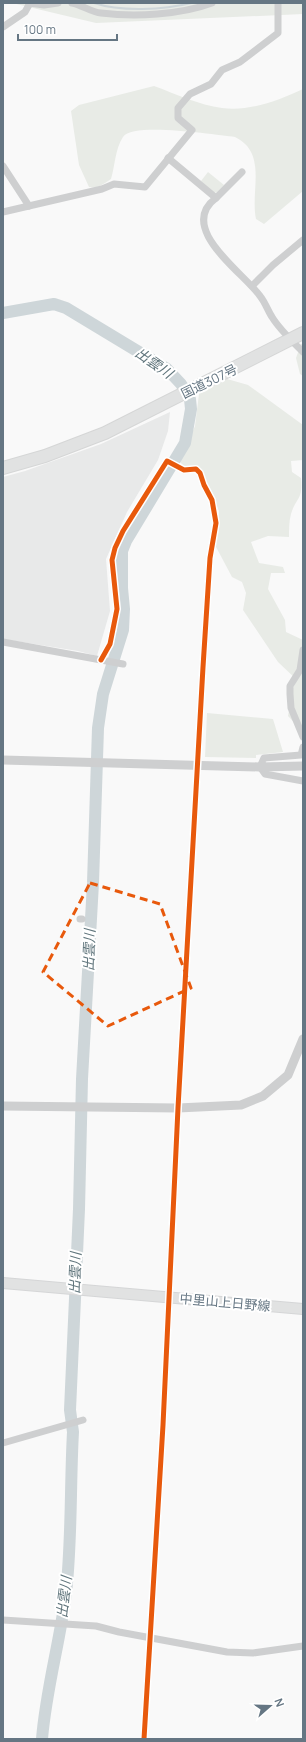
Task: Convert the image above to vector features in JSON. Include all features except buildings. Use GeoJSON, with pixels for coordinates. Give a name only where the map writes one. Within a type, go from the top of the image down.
{"type":"FeatureCollection","features":[{"type":"Feature","properties":{"kind":"highway","name":"国道307号"},"geometry":{"type":"LineString","coordinates":[[3,468],[45,456],[114,429],[303,333]]}},
{"type":"Feature","properties":{"kind":"highway","name":"国道307号"},"geometry":{"type":"LineString","coordinates":[[3,462],[114,429]]}},
{"type":"Feature","properties":{"kind":"main road","name":"中里山上日野線"},"geometry":{"type":"LineString","coordinates":[[3,1283],[303,1309]]}},
{"type":"Feature","properties":{"kind":"street"},"geometry":{"type":"LineString","coordinates":[[3,27],[25,12],[30,3],[44,6],[58,3]]}},
{"type":"Feature","properties":{"kind":"street"},"geometry":{"type":"LineString","coordinates":[[72,3],[100,13],[140,13],[184,11],[212,3]]}},
{"type":"Feature","properties":{"kind":"street"},"geometry":{"type":"LineString","coordinates":[[3,212],[102,189],[114,184],[146,187],[192,130],[178,118],[178,108],[190,94],[211,84],[222,70],[240,62],[278,33],[278,3]]}},
{"type":"Feature","properties":{"kind":"street"},"geometry":{"type":"LineString","coordinates":[[168,158],[216,198]]}},
{"type":"Feature","properties":{"kind":"street"},"geometry":{"type":"LineString","coordinates":[[3,166],[29,206]]}},
{"type":"Feature","properties":{"kind":"street"},"geometry":{"type":"LineString","coordinates":[[242,172],[212,201],[205,214],[205,233],[222,256],[252,286],[260,296],[272,317],[290,340],[303,352]]}},
{"type":"Feature","properties":{"kind":"street"},"geometry":{"type":"LineString","coordinates":[[252,286],[303,240]]}},
{"type":"Feature","properties":{"kind":"street"},"geometry":{"type":"LineString","coordinates":[[104,661],[110,644],[117,609],[112,560],[122,531],[166,461],[184,470],[196,469],[200,473],[216,513],[210,558],[178,1108],[163,1425],[150,1637],[150,1663],[144,1739]]}},
{"type":"Feature","properties":{"kind":"street"},"geometry":{"type":"LineString","coordinates":[[3,642],[123,664]]}},
{"type":"Feature","properties":{"kind":"street"},"geometry":{"type":"LineString","coordinates":[[303,650],[300,670],[290,686],[291,708],[303,737]]}},
{"type":"Feature","properties":{"kind":"street"},"geometry":{"type":"LineString","coordinates":[[260,767],[264,758],[301,755],[303,747]]}},
{"type":"Feature","properties":{"kind":"street"},"geometry":{"type":"LineString","coordinates":[[3,760],[198,764],[260,767],[303,766]]}},
{"type":"Feature","properties":{"kind":"street"},"geometry":{"type":"LineString","coordinates":[[260,767],[265,774],[303,781]]}},
{"type":"Feature","properties":{"kind":"street"},"geometry":{"type":"LineString","coordinates":[[3,1106],[178,1108],[241,1105],[256,1100],[288,1075],[303,1039]]}},
{"type":"Feature","properties":{"kind":"street"},"geometry":{"type":"LineString","coordinates":[[3,1443],[83,1420]]}},
{"type":"Feature","properties":{"kind":"street"},"geometry":{"type":"LineString","coordinates":[[3,1620],[39,1621],[96,1626],[176,1643],[239,1653],[266,1652],[303,1646]]}},
{"type":"Feature","properties":{"kind":"highlighted area"},"geometry":{"type":"Polygon","coordinates":[[[90,883],[160,904],[191,988],[108,1026],[43,972],[90,883]]]}},
{"type":"Feature","properties":{"kind":"shaded area"},"geometry":{"type":"Polygon","coordinates":[[[12,3],[303,3],[303,14],[96,23],[12,3]]]}},
{"type":"Feature","properties":{"kind":"shaded area"},"geometry":{"type":"Polygon","coordinates":[[[154,86],[213,107],[232,109],[253,107],[264,104],[303,89],[303,191],[264,224],[256,219],[255,163],[245,144],[235,137],[158,130],[142,130],[130,133],[123,137],[117,152],[111,179],[98,187],[89,187],[79,165],[71,111],[79,105],[154,86]]]}},
{"type":"Feature","properties":{"kind":"shaded area"},"geometry":{"type":"Polygon","coordinates":[[[208,172],[224,185],[217,192],[214,193],[201,181],[208,172]]]}},
{"type":"Feature","properties":{"kind":"shaded area"},"geometry":{"type":"Polygon","coordinates":[[[301,344],[303,344],[303,376],[300,374],[296,358],[301,344]]]}},
{"type":"Feature","properties":{"kind":"shaded area"},"geometry":{"type":"Polygon","coordinates":[[[227,379],[248,385],[303,425],[303,460],[291,461],[292,472],[301,478],[301,491],[290,517],[289,537],[268,536],[251,542],[259,563],[283,567],[285,573],[271,573],[268,589],[285,620],[286,632],[303,640],[303,732],[288,716],[293,688],[297,680],[278,662],[243,610],[246,593],[242,582],[232,577],[215,545],[219,511],[200,468],[185,467],[180,462],[195,426],[199,394],[227,379]]]}},
{"type":"Feature","properties":{"kind":"shaded area"},"geometry":{"type":"Polygon","coordinates":[[[170,412],[168,431],[158,460],[127,512],[106,559],[110,611],[97,656],[78,651],[3,639],[3,477],[25,471],[101,444],[170,412]]]}},
{"type":"Feature","properties":{"kind":"shaded area"},"geometry":{"type":"Polygon","coordinates":[[[207,713],[273,719],[283,752],[256,755],[256,758],[205,757],[207,713]]]}},
{"type":"Feature","properties":{"kind":"waterway"},"geometry":{"type":"LineString","coordinates":[[94,3],[129,9],[168,7],[191,3]]}},
{"type":"Feature","properties":{"kind":"waterway","name":"出雲川"},"geometry":{"type":"LineString","coordinates":[[3,313],[54,304],[66,308],[167,369],[181,384],[190,399],[191,409],[185,443],[126,541],[122,551],[122,588],[124,609],[123,630],[103,694],[98,728],[93,883],[82,1079],[79,1209],[70,1410],[73,1432],[68,1573],[42,1739]]}},
{"type":"Feature","properties":{"kind":"cycle path"},"geometry":{"type":"LineString","coordinates":[[101,660],[110,644],[117,609],[112,560],[115,548],[123,531],[167,461],[184,470],[196,469],[200,473],[204,485],[212,500],[216,523],[210,558],[203,667],[178,1108],[163,1425],[144,1739]]}}]}
